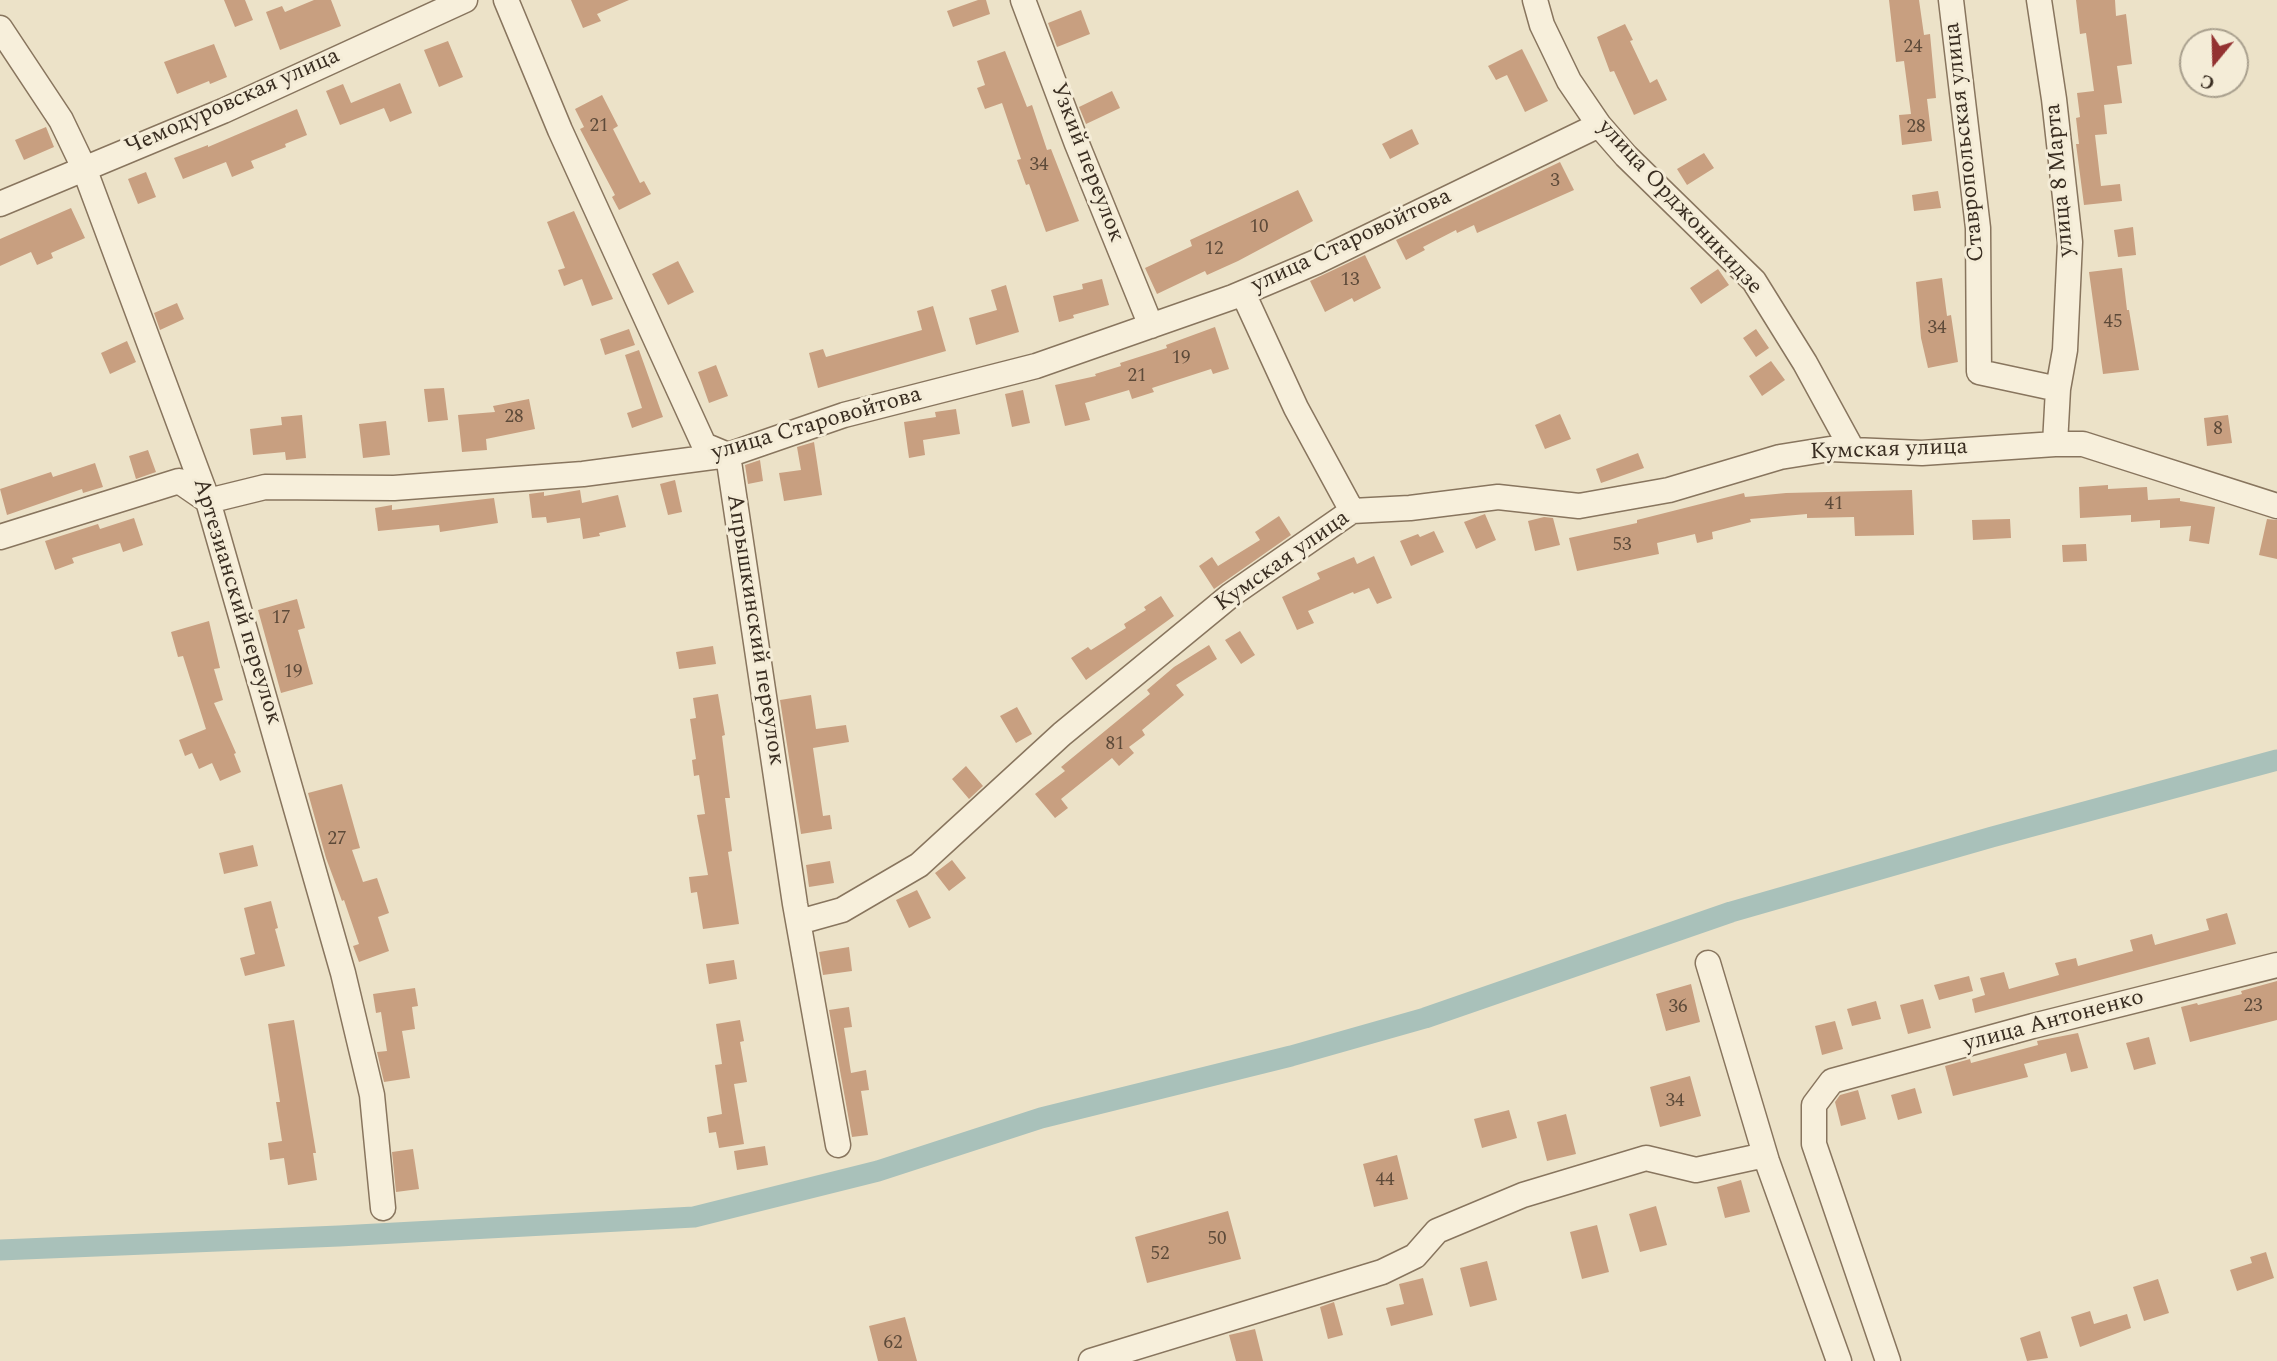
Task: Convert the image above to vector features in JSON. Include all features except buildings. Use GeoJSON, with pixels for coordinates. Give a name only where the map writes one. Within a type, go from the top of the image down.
{"type":"FeatureCollection","features":[{"type":"Feature","properties":{"kind":"street","name":"Чемодуровская улица"},"geometry":{"type":"LineString","coordinates":[[0,204],[223,111],[465,0]]}},
{"type":"Feature","properties":{"kind":"street"},"geometry":{"type":"LineString","coordinates":[[506,0],[560,130],[705,444],[728,455]]}},
{"type":"Feature","properties":{"kind":"street","name":"Узкий переулок"},"geometry":{"type":"LineString","coordinates":[[1023,0],[1077,144],[1151,326]]}},
{"type":"Feature","properties":{"kind":"street","name":"улица Орджоникидзе"},"geometry":{"type":"LineString","coordinates":[[1535,0],[1542,25],[1569,81],[1599,125],[1626,156],[1754,281],[1805,363],[1852,449]]}},
{"type":"Feature","properties":{"kind":"street","name":"Ставропольская улица"},"geometry":{"type":"LineString","coordinates":[[1951,0],[1979,228],[1979,372],[2058,389]]}},
{"type":"Feature","properties":{"kind":"street","name":"улица 8 Марта"},"geometry":{"type":"LineString","coordinates":[[2039,0],[2054,99],[2070,242],[2065,350],[2058,389],[2055,444]]}},
{"type":"Feature","properties":{"kind":"street","name":"Артезианский переулок"},"geometry":{"type":"LineString","coordinates":[[0,28],[61,120],[84,168],[208,501],[343,973],[372,1095],[383,1208]]}},
{"type":"Feature","properties":{"kind":"street","name":"улица Старовойтова"},"geometry":{"type":"LineString","coordinates":[[208,501],[265,487],[407,487],[583,474],[728,455],[844,415],[1036,366],[1243,293],[1316,262],[1599,125]]}},
{"type":"Feature","properties":{"kind":"street"},"geometry":{"type":"LineString","coordinates":[[1243,293],[1296,408],[1352,511]]}},
{"type":"Feature","properties":{"kind":"street","name":"Кумская улица"},"geometry":{"type":"LineString","coordinates":[[799,922],[842,910],[919,865],[1062,734],[1221,604],[1352,511],[1410,508],[1498,497],[1579,506],[1669,490],[1780,457],[1830,449],[1922,453],[2055,444],[2082,444],[2277,506]]}},
{"type":"Feature","properties":{"kind":"street","name":"Апрышкинский переулок"},"geometry":{"type":"LineString","coordinates":[[728,455],[799,922],[838,1145]]}},
{"type":"Feature","properties":{"kind":"street"},"geometry":{"type":"LineString","coordinates":[[0,537],[179,481],[208,501]]}},
{"type":"Feature","properties":{"kind":"street"},"geometry":{"type":"LineString","coordinates":[[1708,963],[1765,1155],[1839,1361]]}},
{"type":"Feature","properties":{"kind":"street","name":"улица Антоненко"},"geometry":{"type":"LineString","coordinates":[[1888,1361],[1814,1144],[1814,1105],[1832,1082],[2033,1026],[2277,965]]}},
{"type":"Feature","properties":{"kind":"street"},"geometry":{"type":"LineString","coordinates":[[1091,1361],[1382,1272],[1415,1256],[1437,1231],[1523,1195],[1646,1158],[1696,1170],[1765,1155]]}},
{"type":"Feature","properties":{"kind":"waterway"},"geometry":{"type":"LineString","coordinates":[[0,1250],[339,1236],[694,1217],[878,1171],[1041,1118],[1291,1056],[1425,1018],[1731,912],[1992,837],[2277,760]]}}]}
